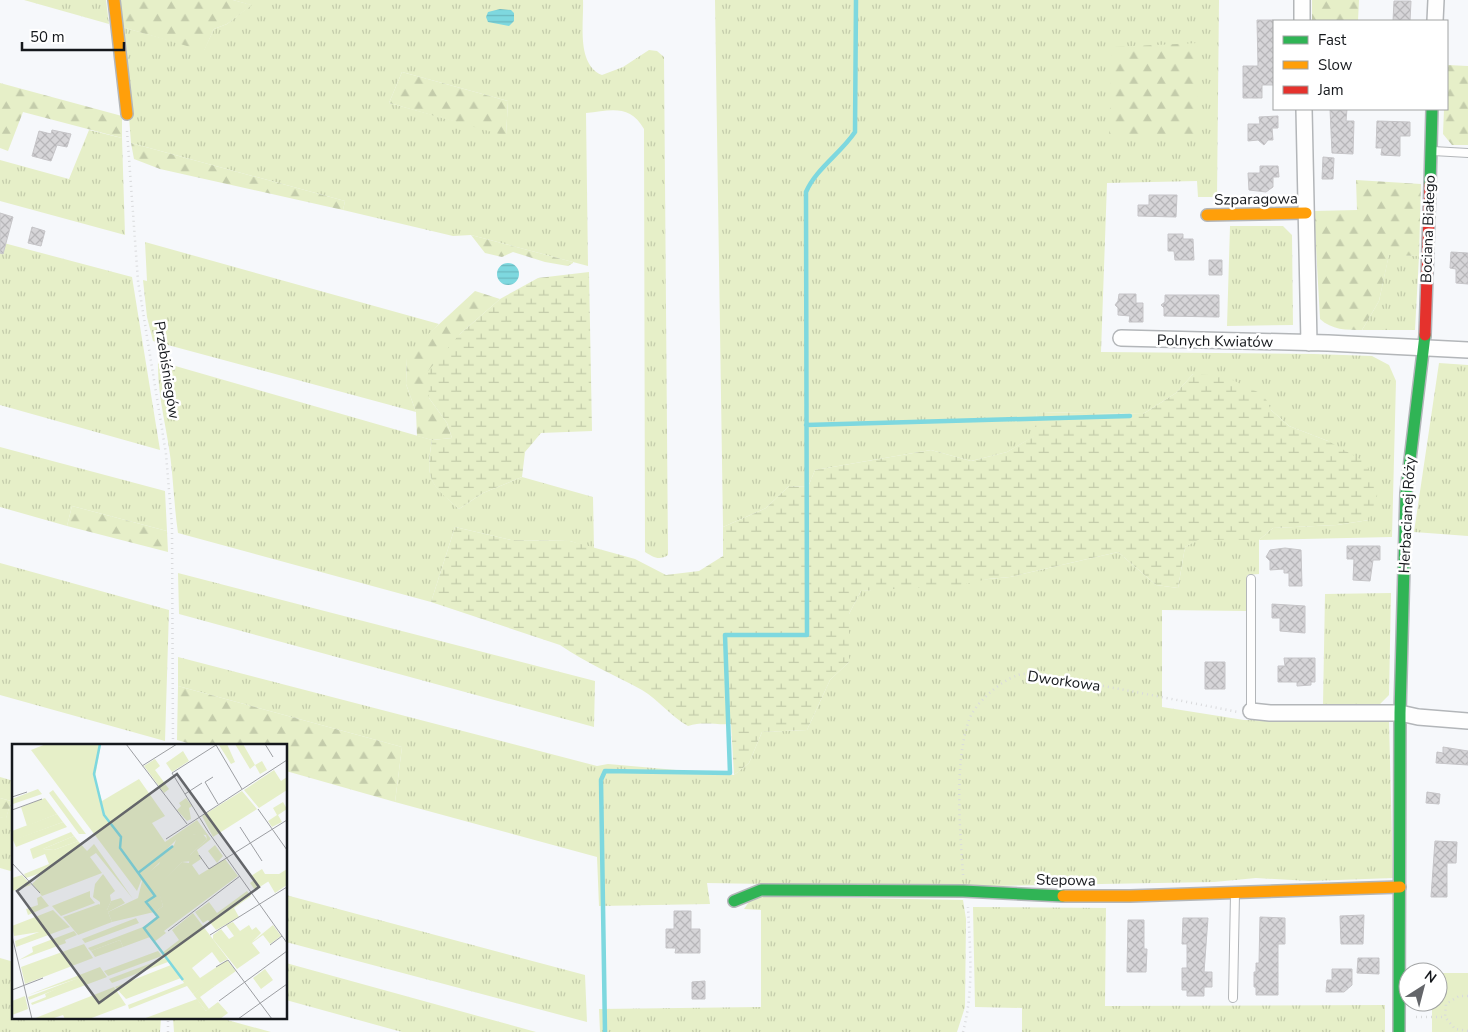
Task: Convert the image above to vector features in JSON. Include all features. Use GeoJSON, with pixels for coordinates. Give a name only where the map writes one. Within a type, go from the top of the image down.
{"type":"FeatureCollection","features":[{"type":"Feature","properties":{"kind":"street"},"geometry":{"type":"LineString","coordinates":[[114,0],[127,114]]}},
{"type":"Feature","properties":{"kind":"street"},"geometry":{"type":"LineString","coordinates":[[1302,0],[1302,20]]}},
{"type":"Feature","properties":{"kind":"street"},"geometry":{"type":"LineString","coordinates":[[1435,20],[1436,0]]}},
{"type":"Feature","properties":{"kind":"street"},"geometry":{"type":"LineString","coordinates":[[1304,110],[1309,343],[1468,350]]}},
{"type":"Feature","properties":{"kind":"street","name":"Bociana Białego"},"geometry":{"type":"LineString","coordinates":[[1425,349],[1432,110]]}},
{"type":"Feature","properties":{"kind":"street","name":"Szparagowa"},"geometry":{"type":"LineString","coordinates":[[1207,215],[1306,213]]}},
{"type":"Feature","properties":{"kind":"street","name":"Polnych Kwiatów"},"geometry":{"type":"LineString","coordinates":[[1121,338],[1309,343]]}},
{"type":"Feature","properties":{"kind":"street","name":"Herbacianej Róży"},"geometry":{"type":"LineString","coordinates":[[1399,1032],[1400,713],[1406,493],[1425,349]]}},
{"type":"Feature","properties":{"kind":"street"},"geometry":{"type":"LineString","coordinates":[[1251,711],[1270,713],[1400,713],[1418,717],[1468,720]]}},
{"type":"Feature","properties":{"kind":"street","name":"Stepowa"},"geometry":{"type":"LineString","coordinates":[[734,900],[762,890],[963,891],[1050,896],[1130,896],[1400,887]]}},
{"type":"Feature","properties":{"kind":"lane"},"geometry":{"type":"LineString","coordinates":[[1431,150],[1468,153]]}},
{"type":"Feature","properties":{"kind":"lane"},"geometry":{"type":"LineString","coordinates":[[1251,711],[1252,578]]}},
{"type":"Feature","properties":{"kind":"lane"},"geometry":{"type":"LineString","coordinates":[[1233,998],[1235,892]]}},
{"type":"Feature","properties":{"kind":"path","name":"Przebiśniegów"},"geometry":{"type":"LineString","coordinates":[[127,114],[129,177],[138,281],[166,454],[172,526],[173,744]]}},
{"type":"Feature","properties":{"kind":"path","name":"Dworkowa"},"geometry":{"type":"LineString","coordinates":[[963,1032],[969,1010],[971,975],[968,908],[963,891],[960,824],[962,750],[969,720],[975,708],[1001,685],[1019,674],[1049,676],[1239,713],[1251,711]]}},
{"type":"Feature","properties":{"kind":"path"},"geometry":{"type":"LineString","coordinates":[[1444,1017],[1446,1004],[1459,996],[1468,996]]}},
{"type":"Feature","properties":{"kind":"path"},"geometry":{"type":"LineString","coordinates":[[1408,1016],[1444,1017],[1455,1029],[1468,1031]]}},
{"type":"Feature","properties":{"kind":"green space"},"geometry":{"type":"Polygon","coordinates":[[[24,0],[106,0],[109,24],[24,0]]]}},
{"type":"Feature","properties":{"kind":"green space"},"geometry":{"type":"Polygon","coordinates":[[[117,0],[233,0],[252,5],[227,24],[214,29],[204,51],[122,27],[117,0]]]}},
{"type":"Feature","properties":{"kind":"green space"},"geometry":{"type":"Polygon","coordinates":[[[233,0],[583,0],[583,42],[588,62],[594,70],[602,75],[623,67],[649,50],[657,51],[664,57],[668,555],[659,558],[645,552],[644,129],[639,121],[626,112],[619,110],[586,113],[588,266],[471,235],[453,236],[343,210],[345,201],[131,143],[122,27],[204,50],[214,29],[227,24],[251,5],[233,0]],[[402,72],[389,103],[506,135],[508,101],[402,72]]]}},
{"type":"Feature","properties":{"kind":"green space"},"geometry":{"type":"Polygon","coordinates":[[[715,0],[1219,0],[1217,197],[1198,197],[1197,181],[1107,183],[1101,352],[1372,356],[1389,365],[1396,381],[1392,537],[1259,540],[1273,528],[1337,525],[1369,520],[1328,441],[1289,426],[1271,410],[1193,374],[1176,393],[1143,414],[1037,412],[1035,436],[1007,452],[971,461],[931,450],[815,470],[808,487],[789,486],[766,508],[723,527],[715,0]]]}},
{"type":"Feature","properties":{"kind":"green space"},"geometry":{"type":"Polygon","coordinates":[[[1312,0],[1359,0],[1358,20],[1312,20],[1312,0]]]}},
{"type":"Feature","properties":{"kind":"green space"},"geometry":{"type":"Polygon","coordinates":[[[1198,43],[1198,136],[1109,138],[1112,47],[1198,43]]]}},
{"type":"Feature","properties":{"kind":"green space"},"geometry":{"type":"Polygon","coordinates":[[[1448,65],[1468,66],[1468,145],[1452,145],[1443,134],[1444,110],[1448,110],[1448,65]]]}},
{"type":"Feature","properties":{"kind":"green space"},"geometry":{"type":"Polygon","coordinates":[[[402,72],[508,101],[506,136],[389,103],[402,72]]]}},
{"type":"Feature","properties":{"kind":"green space"},"geometry":{"type":"Polygon","coordinates":[[[0,83],[122,116],[122,138],[23,112],[8,151],[0,148],[0,83]]]}},
{"type":"Feature","properties":{"kind":"green space"},"geometry":{"type":"Polygon","coordinates":[[[89,130],[122,138],[125,235],[0,201],[0,160],[69,179],[89,130]]]}},
{"type":"Feature","properties":{"kind":"green space"},"geometry":{"type":"Polygon","coordinates":[[[131,143],[345,201],[343,210],[160,169],[134,159],[131,143]]]}},
{"type":"Feature","properties":{"kind":"green space"},"geometry":{"type":"Polygon","coordinates":[[[1356,180],[1421,184],[1419,256],[1389,255],[1379,301],[1362,330],[1334,327],[1320,319],[1314,211],[1357,210],[1356,180]]]}},
{"type":"Feature","properties":{"kind":"green space"},"geometry":{"type":"Polygon","coordinates":[[[1230,226],[1283,226],[1292,235],[1293,325],[1227,326],[1230,226]]]}},
{"type":"Feature","properties":{"kind":"green space"},"geometry":{"type":"Polygon","coordinates":[[[471,235],[573,263],[568,266],[545,262],[513,252],[502,257],[485,253],[471,235]]]}},
{"type":"Feature","properties":{"kind":"green space"},"geometry":{"type":"Polygon","coordinates":[[[0,242],[132,277],[160,450],[0,405],[0,242]]]}},
{"type":"Feature","properties":{"kind":"green space"},"geometry":{"type":"Polygon","coordinates":[[[145,242],[439,324],[407,358],[406,384],[416,412],[153,341],[147,317],[143,280],[147,281],[145,242]]]}},
{"type":"Feature","properties":{"kind":"green space"},"geometry":{"type":"Polygon","coordinates":[[[1389,254],[1419,256],[1415,330],[1362,330],[1379,301],[1389,254]]]}},
{"type":"Feature","properties":{"kind":"green space"},"geometry":{"type":"Polygon","coordinates":[[[589,272],[592,431],[541,433],[525,452],[522,477],[483,493],[459,509],[436,487],[430,473],[429,464],[432,440],[452,438],[447,423],[429,398],[428,371],[460,334],[500,299],[538,278],[589,272]]]}},
{"type":"Feature","properties":{"kind":"green space"},"geometry":{"type":"Polygon","coordinates":[[[475,291],[500,299],[460,334],[429,398],[447,423],[452,438],[432,440],[417,436],[416,412],[406,384],[407,357],[422,340],[475,291]]]}},
{"type":"Feature","properties":{"kind":"green space"},"geometry":{"type":"Polygon","coordinates":[[[158,361],[432,440],[429,464],[432,480],[442,493],[459,509],[483,493],[522,477],[593,497],[594,549],[570,541],[511,540],[455,527],[431,602],[178,533],[170,458],[159,389],[158,361]]]}},
{"type":"Feature","properties":{"kind":"green space"},"geometry":{"type":"Polygon","coordinates":[[[1439,363],[1468,365],[1468,536],[1414,532],[1439,363]]]}},
{"type":"Feature","properties":{"kind":"green space"},"geometry":{"type":"Polygon","coordinates":[[[1193,374],[1224,376],[1264,395],[1271,410],[1289,426],[1328,441],[1365,462],[1379,490],[1369,520],[1337,525],[1273,528],[1259,540],[1198,540],[1185,547],[1178,588],[1156,585],[1118,552],[1010,577],[988,579],[961,585],[861,591],[849,614],[849,662],[830,680],[807,730],[762,732],[749,763],[734,775],[731,724],[704,723],[688,726],[642,690],[560,645],[431,602],[455,527],[511,540],[570,541],[635,559],[666,575],[699,571],[723,556],[723,527],[766,508],[789,486],[808,487],[815,470],[931,450],[971,461],[1007,452],[1034,436],[1037,412],[1143,414],[1176,393],[1193,374]]]}},
{"type":"Feature","properties":{"kind":"green space"},"geometry":{"type":"Polygon","coordinates":[[[0,447],[165,491],[167,531],[72,506],[67,526],[0,507],[0,447]]]}},
{"type":"Feature","properties":{"kind":"green space"},"geometry":{"type":"Polygon","coordinates":[[[72,506],[167,531],[168,552],[67,526],[72,506]]]}},
{"type":"Feature","properties":{"kind":"green space"},"geometry":{"type":"Polygon","coordinates":[[[1197,540],[1259,540],[1259,574],[1247,575],[1246,611],[1162,610],[1162,707],[1244,720],[1389,722],[1393,878],[1310,881],[1256,878],[1214,882],[937,887],[707,883],[710,904],[599,906],[597,857],[395,802],[402,747],[178,686],[178,657],[597,766],[608,764],[734,775],[749,763],[762,732],[807,730],[830,680],[849,662],[849,614],[861,591],[1010,577],[1118,552],[1156,585],[1178,588],[1185,547],[1197,540]]]}},
{"type":"Feature","properties":{"kind":"green space"},"geometry":{"type":"Polygon","coordinates":[[[0,563],[169,610],[165,741],[0,695],[0,563]]]}},
{"type":"Feature","properties":{"kind":"green space"},"geometry":{"type":"Polygon","coordinates":[[[178,573],[595,681],[594,727],[179,614],[178,573]]]}},
{"type":"Feature","properties":{"kind":"green space"},"geometry":{"type":"Polygon","coordinates":[[[1391,593],[1389,695],[1379,705],[1323,705],[1325,594],[1391,593]]]}},
{"type":"Feature","properties":{"kind":"green space"},"geometry":{"type":"Polygon","coordinates":[[[178,686],[402,747],[395,802],[288,772],[288,744],[191,744],[177,740],[178,686]]]}},
{"type":"Feature","properties":{"kind":"green space"},"geometry":{"type":"Polygon","coordinates":[[[0,777],[12,780],[12,871],[0,868],[0,817],[6,818],[11,801],[0,798],[0,777]]]}},
{"type":"Feature","properties":{"kind":"green space"},"geometry":{"type":"Polygon","coordinates":[[[0,798],[11,801],[6,819],[0,817],[0,798]]]}},
{"type":"Feature","properties":{"kind":"green space"},"geometry":{"type":"Polygon","coordinates":[[[288,896],[585,975],[587,1022],[288,943],[288,896]]]}},
{"type":"Feature","properties":{"kind":"green space"},"geometry":{"type":"Polygon","coordinates":[[[753,896],[963,900],[966,919],[965,1007],[957,1032],[600,1032],[599,1009],[761,1007],[761,910],[744,909],[753,896]]]}},
{"type":"Feature","properties":{"kind":"green space"},"geometry":{"type":"Polygon","coordinates":[[[973,907],[1106,908],[1105,1006],[1385,1005],[1385,1032],[1022,1032],[1022,1008],[975,1007],[973,907]]]}},
{"type":"Feature","properties":{"kind":"green space"},"geometry":{"type":"Polygon","coordinates":[[[0,958],[12,961],[12,1020],[161,1020],[160,1032],[0,1032],[0,958]]]}},
{"type":"Feature","properties":{"kind":"green space"},"geometry":{"type":"Polygon","coordinates":[[[288,964],[536,1032],[402,1032],[288,1001],[288,964]]]}},
{"type":"Feature","properties":{"kind":"green space"},"geometry":{"type":"Polygon","coordinates":[[[1448,973],[1468,973],[1468,1032],[1432,1032],[1432,1012],[1448,1012],[1448,973]]]}},
{"type":"Feature","properties":{"kind":"green space"},"geometry":{"type":"Polygon","coordinates":[[[173,1020],[227,1020],[271,1032],[174,1032],[173,1020]]]}},
{"type":"Feature","properties":{"kind":"water"},"geometry":{"type":"Polygon","coordinates":[[[500,9],[511,10],[514,13],[514,21],[509,26],[488,22],[486,17],[488,12],[500,9]]]}},
{"type":"Feature","properties":{"kind":"water"},"geometry":{"type":"Polygon","coordinates":[[[508,263],[516,266],[519,274],[516,282],[508,285],[500,282],[497,274],[500,266],[508,263]]]}},
{"type":"Feature","properties":{"kind":"building"},"geometry":{"type":"Polygon","coordinates":[[[1394,1],[1411,1],[1410,20],[1393,20],[1394,1]]]}},
{"type":"Feature","properties":{"kind":"building"},"geometry":{"type":"Polygon","coordinates":[[[1257,20],[1273,20],[1273,85],[1262,85],[1262,98],[1243,98],[1243,66],[1258,66],[1257,20]]]}},
{"type":"Feature","properties":{"kind":"building"},"geometry":{"type":"Polygon","coordinates":[[[1330,110],[1347,110],[1346,121],[1354,121],[1353,154],[1332,153],[1330,110]]]}},
{"type":"Feature","properties":{"kind":"building"},"geometry":{"type":"Polygon","coordinates":[[[1278,116],[1278,128],[1272,128],[1273,140],[1268,140],[1264,145],[1258,140],[1248,141],[1248,124],[1260,124],[1259,117],[1278,116]]]}},
{"type":"Feature","properties":{"kind":"building"},"geometry":{"type":"Polygon","coordinates":[[[1377,121],[1410,122],[1410,136],[1400,136],[1400,156],[1381,155],[1382,148],[1376,148],[1377,121]]]}},
{"type":"Feature","properties":{"kind":"building"},"geometry":{"type":"Polygon","coordinates":[[[52,130],[71,134],[67,147],[57,145],[51,161],[32,156],[39,131],[51,134],[52,130]]]}},
{"type":"Feature","properties":{"kind":"building"},"geometry":{"type":"Polygon","coordinates":[[[1323,157],[1334,158],[1333,179],[1322,179],[1323,157]]]}},
{"type":"Feature","properties":{"kind":"building"},"geometry":{"type":"Polygon","coordinates":[[[1260,166],[1278,166],[1279,177],[1273,177],[1273,187],[1266,192],[1249,190],[1248,173],[1260,173],[1260,166]]]}},
{"type":"Feature","properties":{"kind":"building"},"geometry":{"type":"Polygon","coordinates":[[[1149,195],[1177,195],[1176,217],[1138,216],[1138,205],[1149,205],[1149,195]]]}},
{"type":"Feature","properties":{"kind":"building"},"geometry":{"type":"Polygon","coordinates":[[[0,213],[13,217],[3,254],[0,253],[0,213]]]}},
{"type":"Feature","properties":{"kind":"building"},"geometry":{"type":"Polygon","coordinates":[[[32,227],[45,231],[41,246],[28,243],[32,227]]]}},
{"type":"Feature","properties":{"kind":"building"},"geometry":{"type":"Polygon","coordinates":[[[1168,234],[1183,234],[1183,239],[1193,239],[1194,260],[1175,260],[1174,251],[1168,251],[1168,234]]]}},
{"type":"Feature","properties":{"kind":"building"},"geometry":{"type":"Polygon","coordinates":[[[1451,252],[1468,253],[1468,284],[1456,283],[1456,269],[1450,268],[1451,252]]]}},
{"type":"Feature","properties":{"kind":"building"},"geometry":{"type":"Polygon","coordinates":[[[1209,260],[1222,260],[1222,275],[1209,275],[1209,260]]]}},
{"type":"Feature","properties":{"kind":"building"},"geometry":{"type":"Polygon","coordinates":[[[1119,294],[1136,294],[1136,303],[1143,303],[1143,322],[1129,322],[1130,316],[1118,315],[1118,308],[1115,305],[1119,294]]]}},
{"type":"Feature","properties":{"kind":"building"},"geometry":{"type":"Polygon","coordinates":[[[1165,295],[1219,295],[1219,317],[1164,316],[1164,308],[1161,305],[1165,302],[1165,295]]]}},
{"type":"Feature","properties":{"kind":"building"},"geometry":{"type":"Polygon","coordinates":[[[1347,546],[1380,546],[1380,560],[1373,560],[1370,581],[1353,580],[1354,559],[1347,559],[1347,546]]]}},
{"type":"Feature","properties":{"kind":"building"},"geometry":{"type":"Polygon","coordinates":[[[1285,548],[1301,550],[1302,586],[1289,586],[1289,573],[1284,573],[1284,569],[1270,570],[1270,561],[1266,557],[1270,550],[1285,548]]]}},
{"type":"Feature","properties":{"kind":"building"},"geometry":{"type":"Polygon","coordinates":[[[1272,604],[1305,606],[1305,633],[1280,631],[1280,618],[1272,618],[1272,604]]]}},
{"type":"Feature","properties":{"kind":"building"},"geometry":{"type":"Polygon","coordinates":[[[1284,658],[1315,658],[1315,682],[1311,682],[1311,685],[1297,686],[1297,682],[1278,682],[1278,666],[1285,666],[1284,658]]]}},
{"type":"Feature","properties":{"kind":"building"},"geometry":{"type":"Polygon","coordinates":[[[1205,662],[1225,662],[1225,689],[1205,689],[1205,662]]]}},
{"type":"Feature","properties":{"kind":"building"},"geometry":{"type":"Polygon","coordinates":[[[1443,747],[1468,751],[1468,765],[1436,763],[1437,752],[1443,753],[1443,747]]]}},
{"type":"Feature","properties":{"kind":"building"},"geometry":{"type":"Polygon","coordinates":[[[1427,792],[1440,794],[1439,804],[1426,803],[1427,792]]]}},
{"type":"Feature","properties":{"kind":"building"},"geometry":{"type":"Polygon","coordinates":[[[1435,841],[1457,842],[1456,863],[1447,863],[1447,897],[1431,897],[1435,841]]]}},
{"type":"Feature","properties":{"kind":"building"},"geometry":{"type":"Polygon","coordinates":[[[674,911],[691,911],[691,929],[700,929],[700,953],[675,953],[676,948],[666,948],[666,929],[674,929],[674,911]]]}},
{"type":"Feature","properties":{"kind":"building"},"geometry":{"type":"Polygon","coordinates":[[[1364,915],[1363,944],[1341,944],[1340,916],[1364,915]]]}},
{"type":"Feature","properties":{"kind":"building"},"geometry":{"type":"Polygon","coordinates":[[[1260,917],[1285,918],[1285,944],[1278,944],[1278,995],[1256,995],[1256,987],[1254,987],[1254,972],[1256,972],[1256,963],[1259,963],[1260,917]]]}},
{"type":"Feature","properties":{"kind":"building"},"geometry":{"type":"Polygon","coordinates":[[[1183,918],[1208,918],[1204,972],[1212,972],[1212,987],[1204,987],[1204,996],[1187,996],[1187,990],[1182,990],[1182,968],[1187,968],[1187,944],[1182,944],[1183,918]]]}},
{"type":"Feature","properties":{"kind":"building"},"geometry":{"type":"Polygon","coordinates":[[[1128,920],[1144,920],[1144,949],[1147,949],[1146,972],[1127,972],[1128,920]]]}},
{"type":"Feature","properties":{"kind":"building"},"geometry":{"type":"Polygon","coordinates":[[[1358,958],[1379,958],[1379,974],[1357,973],[1358,958]]]}},
{"type":"Feature","properties":{"kind":"building"},"geometry":{"type":"Polygon","coordinates":[[[1332,969],[1352,969],[1352,985],[1344,992],[1326,992],[1327,980],[1332,980],[1332,969]]]}},
{"type":"Feature","properties":{"kind":"building"},"geometry":{"type":"Polygon","coordinates":[[[705,981],[705,999],[692,999],[692,982],[705,981]]]}},
{"type":"Feature","properties":{"kind":"waterway"},"geometry":{"type":"LineString","coordinates":[[605,1032],[601,780],[605,771],[730,773],[725,635],[807,635],[806,192],[816,176],[855,132],[856,0]]}},
{"type":"Feature","properties":{"kind":"waterway"},"geometry":{"type":"LineString","coordinates":[[806,425],[1130,416]]}},
{"type":"Feature","properties":{"kind":"traffic: fast"},"geometry":{"type":"LineString","coordinates":[[1430,185],[1432,110]]}},
{"type":"Feature","properties":{"kind":"traffic: fast"},"geometry":{"type":"LineString","coordinates":[[1399,1032],[1400,713],[1406,493],[1425,335]]}},
{"type":"Feature","properties":{"kind":"traffic: fast"},"geometry":{"type":"LineString","coordinates":[[734,901],[761,890],[963,891],[1063,896]]}},
{"type":"Feature","properties":{"kind":"traffic: slow"},"geometry":{"type":"LineString","coordinates":[[114,0],[127,114]]}},
{"type":"Feature","properties":{"kind":"traffic: slow"},"geometry":{"type":"LineString","coordinates":[[1207,215],[1306,213]]}},
{"type":"Feature","properties":{"kind":"traffic: slow"},"geometry":{"type":"LineString","coordinates":[[1063,896],[1130,896],[1400,887]]}},
{"type":"Feature","properties":{"kind":"traffic: jam"},"geometry":{"type":"LineString","coordinates":[[1425,335],[1430,185]]}}]}
